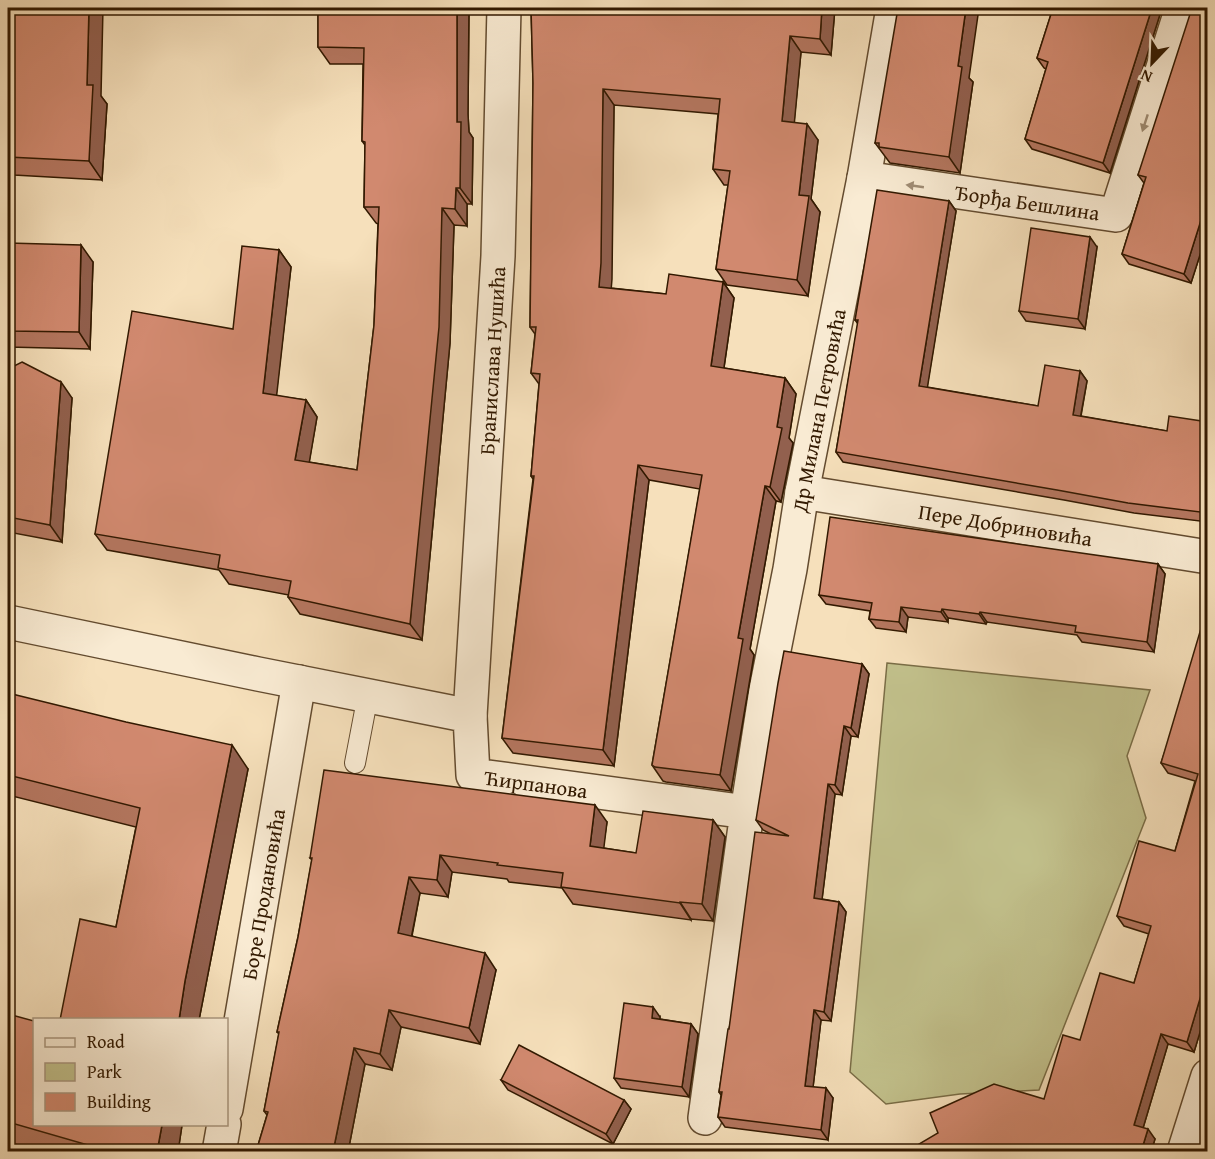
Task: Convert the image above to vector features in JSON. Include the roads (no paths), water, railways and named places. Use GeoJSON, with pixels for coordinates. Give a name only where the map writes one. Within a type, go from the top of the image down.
{"type":"FeatureCollection","features":[{"type":"Feature","properties":{"kind":"street","name":"Бранислава Нушића"},"geometry":{"type":"LineString","coordinates":[[470,716],[498,256],[504,8]]}},
{"type":"Feature","properties":{"kind":"street","name":"Др Милана Петровића"},"geometry":{"type":"LineString","coordinates":[[747,812],[766,690],[790,569],[802,492],[864,178],[893,8]]}},
{"type":"Feature","properties":{"kind":"street","name":"Ђорђа Бешлина"},"geometry":{"type":"LineString","coordinates":[[864,178],[1116,215],[1182,8]]}},
{"type":"Feature","properties":{"kind":"street","name":"Пере Добриновића"},"geometry":{"type":"LineString","coordinates":[[802,492],[1208,557]]}},
{"type":"Feature","properties":{"kind":"street"},"geometry":{"type":"LineString","coordinates":[[8,622],[470,716]]}},
{"type":"Feature","properties":{"kind":"street","name":"Боре Продановића"},"geometry":{"type":"LineString","coordinates":[[228,1097],[299,682]]}},
{"type":"Feature","properties":{"kind":"street","name":"Ћирпанова"},"geometry":{"type":"LineString","coordinates":[[470,716],[474,775],[747,812]]}},
{"type":"Feature","properties":{"kind":"street"},"geometry":{"type":"LineString","coordinates":[[705,1118],[747,812]]}},
{"type":"Feature","properties":{"kind":"street"},"geometry":{"type":"LineString","coordinates":[[1184,1152],[1208,1076]]}},
{"type":"Feature","properties":{"kind":"street"},"geometry":{"type":"LineString","coordinates":[[219,1152],[224,1126]]}},
{"type":"Feature","properties":{"kind":"lane"},"geometry":{"type":"LineString","coordinates":[[356,763],[368,695]]}}]}
